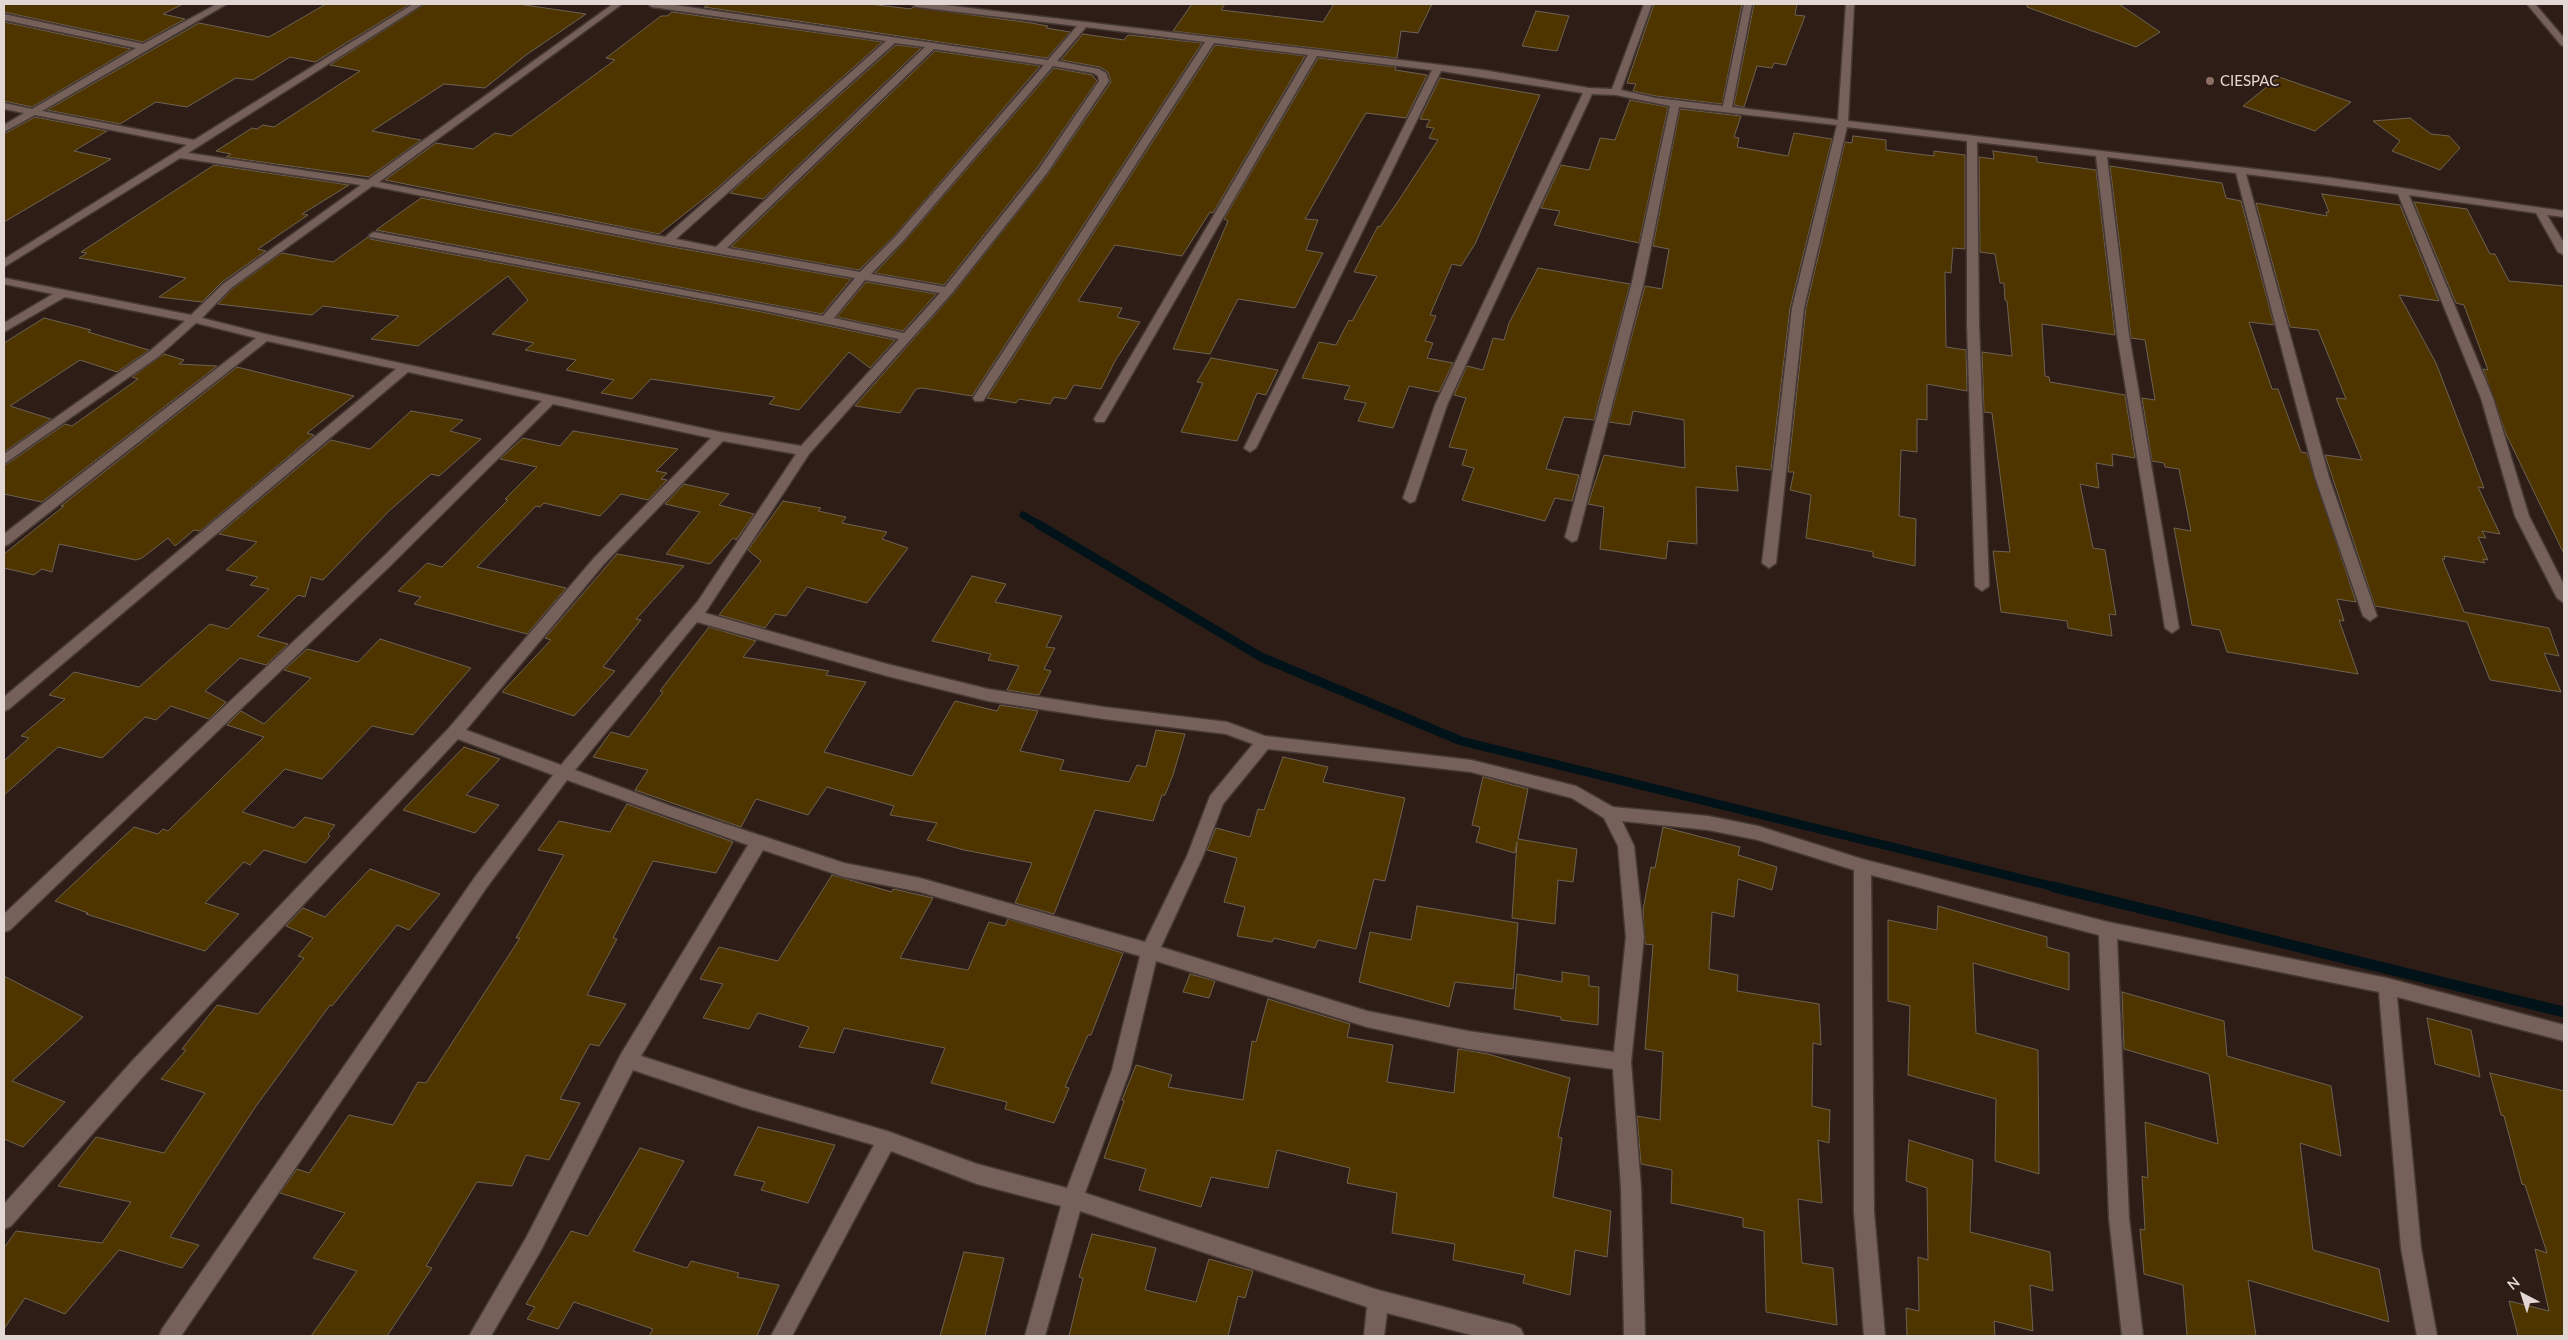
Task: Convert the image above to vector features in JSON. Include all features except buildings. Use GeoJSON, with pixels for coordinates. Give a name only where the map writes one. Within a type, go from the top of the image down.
{"type":"FeatureCollection","features":[{"type":"Feature","properties":{"kind":"street"},"geometry":{"type":"LineString","coordinates":[[4,129],[144,47],[223,4]]}},
{"type":"Feature","properties":{"kind":"street"},"geometry":{"type":"LineString","coordinates":[[4,264],[419,4]]}},
{"type":"Feature","properties":{"kind":"street"},"geometry":{"type":"LineString","coordinates":[[4,460],[154,354],[194,320],[227,286],[618,4]]}},
{"type":"Feature","properties":{"kind":"street"},"geometry":{"type":"LineString","coordinates":[[169,1336],[469,898],[564,772],[694,615],[804,451],[948,292],[1043,171],[1104,81],[1103,75],[1096,71],[1050,63],[934,44],[652,4]]}},
{"type":"Feature","properties":{"kind":"street"},"geometry":{"type":"LineString","coordinates":[[916,4],[1438,68],[1588,90],[1616,92],[1675,104],[1843,122],[2240,170],[2564,214]]}},
{"type":"Feature","properties":{"kind":"street"},"geometry":{"type":"LineString","coordinates":[[1616,92],[1648,4]]}},
{"type":"Feature","properties":{"kind":"street"},"geometry":{"type":"LineString","coordinates":[[1728,110],[1748,4]]}},
{"type":"Feature","properties":{"kind":"street"},"geometry":{"type":"LineString","coordinates":[[1769,563],[1798,308],[1843,122],[1850,4]]}},
{"type":"Feature","properties":{"kind":"street"},"geometry":{"type":"LineString","coordinates":[[2531,4],[2564,43]]}},
{"type":"Feature","properties":{"kind":"street"},"geometry":{"type":"LineString","coordinates":[[4,17],[144,47]]}},
{"type":"Feature","properties":{"kind":"street"},"geometry":{"type":"LineString","coordinates":[[825,321],[863,274],[899,239],[1084,24]]}},
{"type":"Feature","properties":{"kind":"street"},"geometry":{"type":"LineString","coordinates":[[667,241],[894,39]]}},
{"type":"Feature","properties":{"kind":"street"},"geometry":{"type":"LineString","coordinates":[[979,398],[1211,40]]}},
{"type":"Feature","properties":{"kind":"street"},"geometry":{"type":"LineString","coordinates":[[720,250],[934,44]]}},
{"type":"Feature","properties":{"kind":"street"},"geometry":{"type":"LineString","coordinates":[[1100,419],[1314,53]]}},
{"type":"Feature","properties":{"kind":"street"},"geometry":{"type":"LineString","coordinates":[[1250,448],[1438,68]]}},
{"type":"Feature","properties":{"kind":"street"},"geometry":{"type":"LineString","coordinates":[[1410,498],[1441,404],[1588,90]]}},
{"type":"Feature","properties":{"kind":"street"},"geometry":{"type":"LineString","coordinates":[[1572,537],[1635,291],[1675,104]]}},
{"type":"Feature","properties":{"kind":"street"},"geometry":{"type":"LineString","coordinates":[[4,106],[197,144]]}},
{"type":"Feature","properties":{"kind":"street"},"geometry":{"type":"LineString","coordinates":[[1972,138],[1973,324],[1982,586]]}},
{"type":"Feature","properties":{"kind":"street"},"geometry":{"type":"LineString","coordinates":[[2101,153],[2123,335],[2172,628]]}},
{"type":"Feature","properties":{"kind":"street"},"geometry":{"type":"LineString","coordinates":[[180,154],[370,183],[667,241],[863,274],[948,292]]}},
{"type":"Feature","properties":{"kind":"street"},"geometry":{"type":"LineString","coordinates":[[2240,170],[2322,477],[2370,616]]}},
{"type":"Feature","properties":{"kind":"street"},"geometry":{"type":"LineString","coordinates":[[2402,191],[2487,398],[2522,516],[2564,598]]}},
{"type":"Feature","properties":{"kind":"street"},"geometry":{"type":"LineString","coordinates":[[2539,210],[2564,252]]}},
{"type":"Feature","properties":{"kind":"street"},"geometry":{"type":"LineString","coordinates":[[374,235],[762,307],[908,337]]}},
{"type":"Feature","properties":{"kind":"street"},"geometry":{"type":"LineString","coordinates":[[4,281],[65,292],[720,436],[804,451]]}},
{"type":"Feature","properties":{"kind":"street"},"geometry":{"type":"LineString","coordinates":[[4,328],[65,292]]}},
{"type":"Feature","properties":{"kind":"street"},"geometry":{"type":"LineString","coordinates":[[4,541],[265,337]]}},
{"type":"Feature","properties":{"kind":"street"},"geometry":{"type":"LineString","coordinates":[[4,705],[405,368]]}},
{"type":"Feature","properties":{"kind":"street"},"geometry":{"type":"LineString","coordinates":[[4,925],[384,564],[551,399]]}},
{"type":"Feature","properties":{"kind":"street"},"geometry":{"type":"LineString","coordinates":[[4,1219],[142,1065],[455,732],[599,562],[720,436]]}},
{"type":"Feature","properties":{"kind":"street"},"geometry":{"type":"LineString","coordinates":[[694,615],[887,670],[988,695],[1104,713],[1227,728],[1264,742],[1471,766],[1576,792],[1610,813],[1708,822],[1758,833],[1862,866],[2108,930],[2386,986],[2564,1033]]}},
{"type":"Feature","properties":{"kind":"street"},"geometry":{"type":"LineString","coordinates":[[455,732],[758,843],[844,870],[920,885],[1150,951],[1366,1019],[1468,1040],[1622,1062]]}},
{"type":"Feature","properties":{"kind":"street"},"geometry":{"type":"LineString","coordinates":[[1035,1336],[1073,1199],[1120,1070],[1150,951],[1195,856],[1216,801],[1264,742]]}},
{"type":"Feature","properties":{"kind":"street"},"geometry":{"type":"LineString","coordinates":[[1610,813],[1626,846],[1635,937],[1622,1062],[1631,1188],[1635,1336]]}},
{"type":"Feature","properties":{"kind":"street"},"geometry":{"type":"LineString","coordinates":[[479,1336],[533,1245],[628,1060],[758,843]]}},
{"type":"Feature","properties":{"kind":"street"},"geometry":{"type":"LineString","coordinates":[[1862,866],[1864,1212],[1874,1336]]}},
{"type":"Feature","properties":{"kind":"street"},"geometry":{"type":"LineString","coordinates":[[2108,930],[2119,1218],[2132,1336]]}},
{"type":"Feature","properties":{"kind":"street"},"geometry":{"type":"LineString","coordinates":[[2386,986],[2411,1248],[2427,1336]]}},
{"type":"Feature","properties":{"kind":"street"},"geometry":{"type":"LineString","coordinates":[[628,1060],[743,1098],[887,1140],[977,1174],[1073,1199],[1378,1300],[1514,1336]]}},
{"type":"Feature","properties":{"kind":"street"},"geometry":{"type":"LineString","coordinates":[[781,1336],[887,1140]]}},
{"type":"Feature","properties":{"kind":"street"},"geometry":{"type":"LineString","coordinates":[[1374,1336],[1378,1300]]}},
{"type":"Feature","properties":{"kind":"waterway"},"geometry":{"type":"LineString","coordinates":[[1023,515],[1040,525]]}},
{"type":"Feature","properties":{"kind":"waterway"},"geometry":{"type":"LineString","coordinates":[[1038,524],[1261,657],[1461,741],[2059,888]]}},
{"type":"Feature","properties":{"kind":"waterway"},"geometry":{"type":"LineString","coordinates":[[2054,887],[2564,1012]]}},
{"type":"Feature","properties":{"kind":"place","name":"CIESPAC"},"geometry":{"type":"Point","coordinates":[2210,81]}}]}
